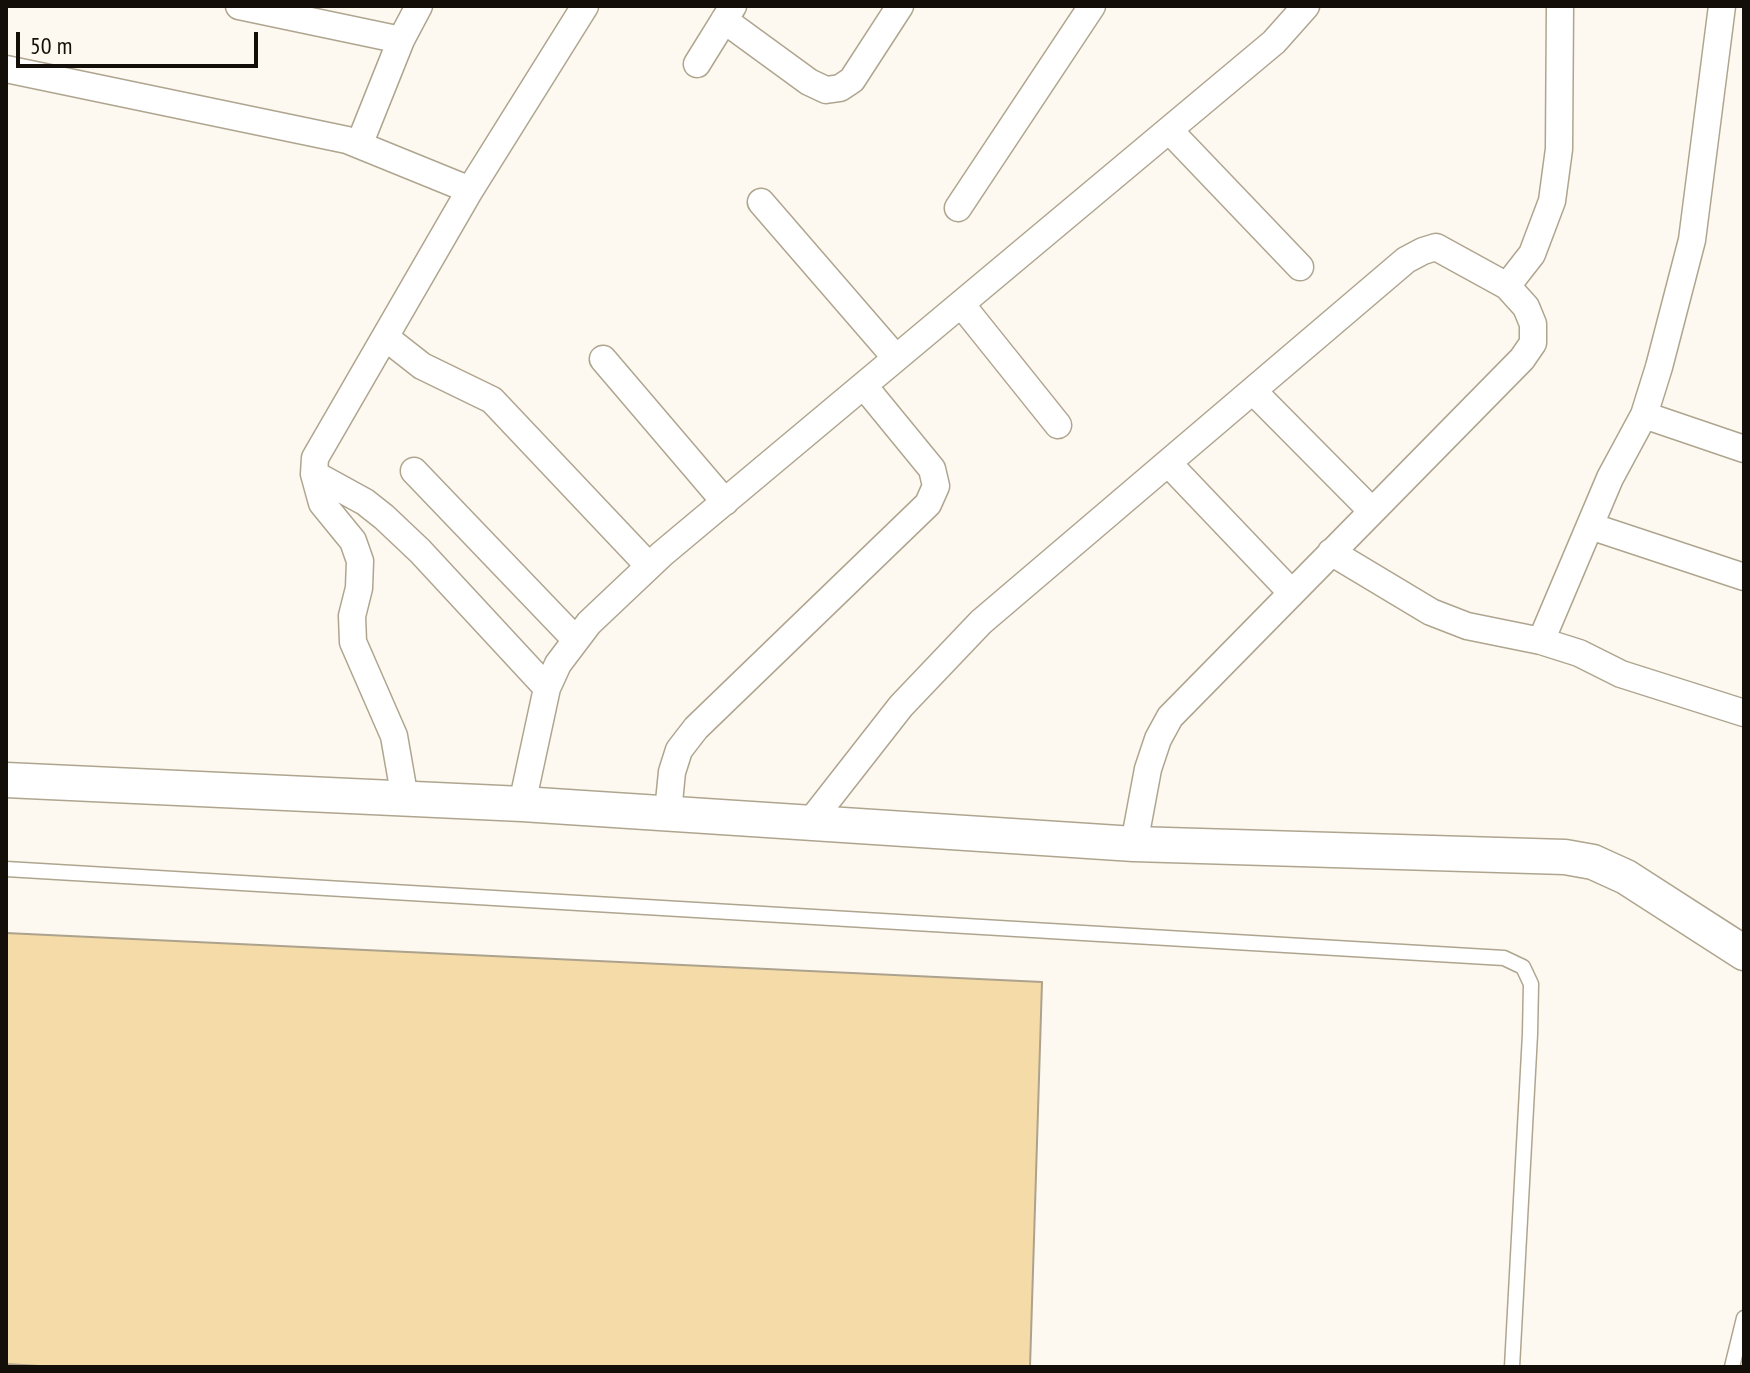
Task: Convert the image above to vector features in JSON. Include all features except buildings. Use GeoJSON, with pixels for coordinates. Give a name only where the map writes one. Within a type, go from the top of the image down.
{"type":"FeatureCollection","features":[{"type":"Feature","properties":{"kind":"street"},"geometry":{"type":"LineString","coordinates":[[239,6],[401,40]]}},
{"type":"Feature","properties":{"kind":"street"},"geometry":{"type":"LineString","coordinates":[[359,145],[401,40],[419,6]]}},
{"type":"Feature","properties":{"kind":"street"},"geometry":{"type":"LineString","coordinates":[[405,799],[394,736],[353,642],[352,616],[359,588],[360,561],[353,541],[322,503],[314,474],[315,458],[470,190],[585,6]]}},
{"type":"Feature","properties":{"kind":"street"},"geometry":{"type":"LineString","coordinates":[[697,64],[729,13],[809,82],[826,90],[840,88],[852,80],[900,6]]}},
{"type":"Feature","properties":{"kind":"street"},"geometry":{"type":"LineString","coordinates":[[958,208],[1092,6]]}},
{"type":"Feature","properties":{"kind":"street"},"geometry":{"type":"LineString","coordinates":[[522,804],[547,688],[558,664],[589,623],[649,566],[1274,42],[1306,6]]}},
{"type":"Feature","properties":{"kind":"street"},"geometry":{"type":"LineString","coordinates":[[1507,286],[1532,254],[1552,201],[1559,149],[1560,6]]}},
{"type":"Feature","properties":{"kind":"street"},"geometry":{"type":"LineString","coordinates":[[1541,641],[1610,478],[1644,415],[1659,367],[1692,240],[1722,6]]}},
{"type":"Feature","properties":{"kind":"street"},"geometry":{"type":"LineString","coordinates":[[6,69],[347,140],[470,190]]}},
{"type":"Feature","properties":{"kind":"street"},"geometry":{"type":"LineString","coordinates":[[1169,130],[1300,267]]}},
{"type":"Feature","properties":{"kind":"street"},"geometry":{"type":"LineString","coordinates":[[761,202],[896,358]]}},
{"type":"Feature","properties":{"kind":"street"},"geometry":{"type":"LineString","coordinates":[[811,821],[901,706],[981,622],[1406,260],[1436,247],[1507,286],[1526,307],[1533,324],[1533,343],[1522,359],[1170,717],[1158,739],[1148,769],[1134,844]]}},
{"type":"Feature","properties":{"kind":"street"},"geometry":{"type":"LineString","coordinates":[[961,304],[1058,425]]}},
{"type":"Feature","properties":{"kind":"street"},"geometry":{"type":"LineString","coordinates":[[385,337],[422,366],[492,400],[649,566]]}},
{"type":"Feature","properties":{"kind":"street"},"geometry":{"type":"LineString","coordinates":[[603,359],[725,502]]}},
{"type":"Feature","properties":{"kind":"street"},"geometry":{"type":"LineString","coordinates":[[668,812],[672,772],[679,750],[696,728],[928,504],[936,486],[932,469],[864,386]]}},
{"type":"Feature","properties":{"kind":"street"},"geometry":{"type":"LineString","coordinates":[[1253,391],[1372,511]]}},
{"type":"Feature","properties":{"kind":"street"},"geometry":{"type":"LineString","coordinates":[[1644,415],[1744,449]]}},
{"type":"Feature","properties":{"kind":"street"},"geometry":{"type":"LineString","coordinates":[[1168,463],[1291,592]]}},
{"type":"Feature","properties":{"kind":"street"},"geometry":{"type":"LineString","coordinates":[[414,471],[576,640]]}},
{"type":"Feature","properties":{"kind":"street"},"geometry":{"type":"LineString","coordinates":[[314,474],[365,502],[384,517],[420,551],[547,688]]}},
{"type":"Feature","properties":{"kind":"street"},"geometry":{"type":"LineString","coordinates":[[1590,526],[1744,577]]}},
{"type":"Feature","properties":{"kind":"street"},"geometry":{"type":"LineString","coordinates":[[1331,552],[1431,612],[1467,626],[1541,641],[1579,653],[1621,674],[1744,713]]}},
{"type":"Feature","properties":{"kind":"street"},"geometry":{"type":"LineString","coordinates":[[6,780],[668,812],[1134,844],[1565,857],[1593,862],[1626,877],[1744,953]]}},
{"type":"Feature","properties":{"kind":"lane"},"geometry":{"type":"LineString","coordinates":[[6,869],[1504,958],[1523,967],[1531,984],[1512,1367]]}},
{"type":"Feature","properties":{"kind":"lane"},"geometry":{"type":"LineString","coordinates":[[1732,1367],[1744,1318]]}}]}
